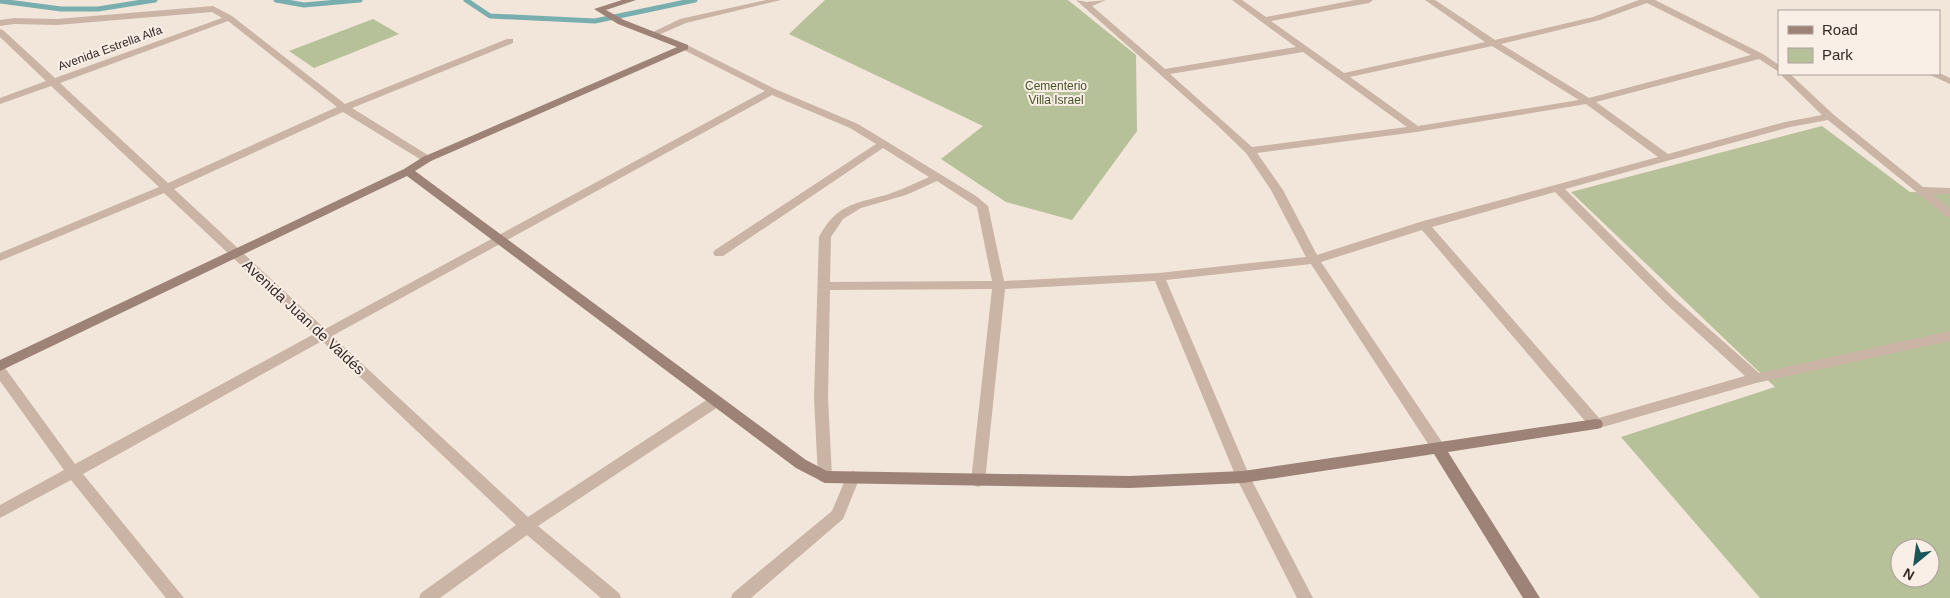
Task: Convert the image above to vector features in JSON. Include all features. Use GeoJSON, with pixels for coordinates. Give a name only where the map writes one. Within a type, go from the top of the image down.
{"type":"FeatureCollection","features":[{"type":"Feature","properties":{"kind":"street"},"geometry":{"type":"LineString","coordinates":[[632,0],[598,9],[620,21],[685,47],[772,90],[854,126],[982,206],[999,285],[978,481]]}},
{"type":"Feature","properties":{"kind":"street"},"geometry":{"type":"LineString","coordinates":[[1083,2],[1102,0]]}},
{"type":"Feature","properties":{"kind":"street"},"geometry":{"type":"LineString","coordinates":[[1236,0],[1416,129]]}},
{"type":"Feature","properties":{"kind":"street"},"geometry":{"type":"LineString","coordinates":[[1264,20],[1369,0]]}},
{"type":"Feature","properties":{"kind":"street"},"geometry":{"type":"LineString","coordinates":[[1429,0],[1494,44],[1588,100],[1666,158]]}},
{"type":"Feature","properties":{"kind":"street"},"geometry":{"type":"LineString","coordinates":[[1342,76],[1494,44],[1628,10],[1647,0],[1777,64]]}},
{"type":"Feature","properties":{"kind":"street"},"geometry":{"type":"LineString","coordinates":[[1083,2],[1220,122],[1250,151],[1276,190],[1314,260],[1439,449],[1532,598]]}},
{"type":"Feature","properties":{"kind":"street"},"geometry":{"type":"LineString","coordinates":[[0,23],[14,21],[57,22],[213,9],[229,18],[344,108],[426,159]]}},
{"type":"Feature","properties":{"kind":"street","name":"Avenida Estrella Alfa"},"geometry":{"type":"LineString","coordinates":[[0,101],[229,18]]}},
{"type":"Feature","properties":{"kind":"street","name":"Avenida Juan de Valdés"},"geometry":{"type":"LineString","coordinates":[[0,32],[527,526],[613,598]]}},
{"type":"Feature","properties":{"kind":"street"},"geometry":{"type":"LineString","coordinates":[[0,257],[166,188],[344,108],[510,41]]}},
{"type":"Feature","properties":{"kind":"street"},"geometry":{"type":"LineString","coordinates":[[0,366],[408,171],[426,159],[685,47]]}},
{"type":"Feature","properties":{"kind":"street"},"geometry":{"type":"LineString","coordinates":[[1163,72],[1304,49]]}},
{"type":"Feature","properties":{"kind":"street"},"geometry":{"type":"LineString","coordinates":[[1250,151],[1416,129],[1588,100],[1760,56]]}},
{"type":"Feature","properties":{"kind":"street"},"geometry":{"type":"LineString","coordinates":[[1786,75],[1830,117],[1950,214]]}},
{"type":"Feature","properties":{"kind":"street"},"geometry":{"type":"LineString","coordinates":[[1935,75],[1950,81]]}},
{"type":"Feature","properties":{"kind":"street"},"geometry":{"type":"LineString","coordinates":[[0,512],[501,240],[772,90]]}},
{"type":"Feature","properties":{"kind":"street"},"geometry":{"type":"LineString","coordinates":[[825,286],[999,285],[1159,277],[1314,260],[1424,225],[1557,188],[1789,124],[1830,117]]}},
{"type":"Feature","properties":{"kind":"street"},"geometry":{"type":"LineString","coordinates":[[719,252],[884,144]]}},
{"type":"Feature","properties":{"kind":"street"},"geometry":{"type":"LineString","coordinates":[[408,171],[801,464],[825,477],[1130,482],[1243,477],[1596,424],[1756,378],[1950,336]]}},
{"type":"Feature","properties":{"kind":"street"},"geometry":{"type":"LineString","coordinates":[[825,477],[821,398],[825,237],[830,223],[842,212],[901,194],[938,177]]}},
{"type":"Feature","properties":{"kind":"street"},"geometry":{"type":"LineString","coordinates":[[1557,188],[1668,299],[1756,378]]}},
{"type":"Feature","properties":{"kind":"street"},"geometry":{"type":"LineString","coordinates":[[1921,190],[1950,191]]}},
{"type":"Feature","properties":{"kind":"street"},"geometry":{"type":"LineString","coordinates":[[1424,225],[1596,424]]}},
{"type":"Feature","properties":{"kind":"street"},"geometry":{"type":"LineString","coordinates":[[1159,277],[1243,477],[1305,598]]}},
{"type":"Feature","properties":{"kind":"street"},"geometry":{"type":"LineString","coordinates":[[0,371],[73,472],[176,598]]}},
{"type":"Feature","properties":{"kind":"street"},"geometry":{"type":"LineString","coordinates":[[427,598],[527,526],[716,401]]}},
{"type":"Feature","properties":{"kind":"street"},"geometry":{"type":"LineString","coordinates":[[740,598],[838,515],[853,477]]}},
{"type":"Feature","properties":{"kind":"lane"},"geometry":{"type":"LineString","coordinates":[[653,34],[683,21],[776,0]]}},
{"type":"Feature","properties":{"kind":"green space","name":"Cementerio Villa Israel"},"geometry":{"type":"Polygon","coordinates":[[[825,0],[1068,0],[1136,55],[1137,131],[1072,220],[1006,202],[941,159],[983,126],[789,34],[825,0]]]}},
{"type":"Feature","properties":{"kind":"green space"},"geometry":{"type":"Polygon","coordinates":[[[373,19],[399,34],[314,68],[289,51],[373,19]]]}},
{"type":"Feature","properties":{"kind":"green space"},"geometry":{"type":"Polygon","coordinates":[[[1822,126],[1910,192],[1950,193],[1950,598],[1760,598],[1621,437],[1775,387],[1571,192],[1822,126]]]}},
{"type":"Feature","properties":{"kind":"waterway"},"geometry":{"type":"LineString","coordinates":[[0,1],[61,9],[98,9],[155,0]]}},
{"type":"Feature","properties":{"kind":"waterway"},"geometry":{"type":"LineString","coordinates":[[276,0],[304,5],[360,0]]}},
{"type":"Feature","properties":{"kind":"waterway"},"geometry":{"type":"LineString","coordinates":[[466,0],[490,16],[595,21],[695,0]]}}]}
